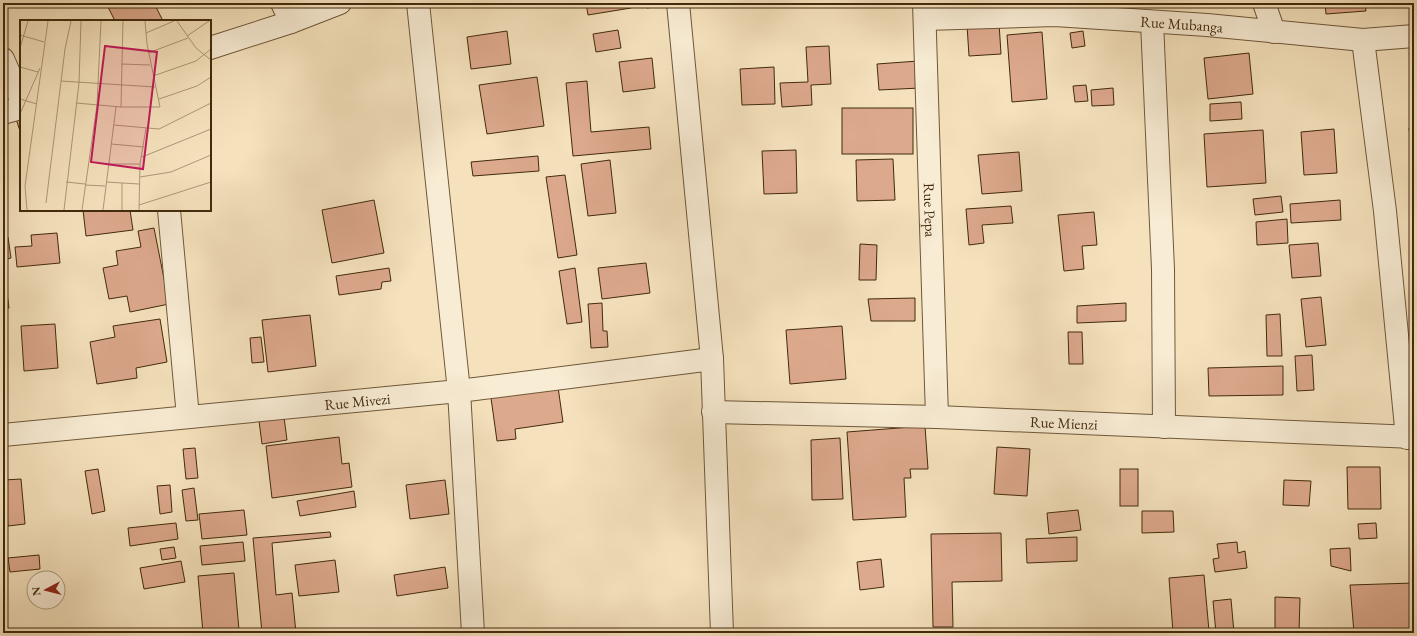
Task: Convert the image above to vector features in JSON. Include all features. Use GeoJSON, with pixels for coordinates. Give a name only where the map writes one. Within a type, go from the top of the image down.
{"type":"FeatureCollection","features":[{"type":"Feature","properties":{"kind":"street"},"geometry":{"type":"LineString","coordinates":[[211,48],[287,12],[340,3]]}},
{"type":"Feature","properties":{"kind":"street"},"geometry":{"type":"LineString","coordinates":[[418,3],[459,392],[473,633]]}},
{"type":"Feature","properties":{"kind":"street"},"geometry":{"type":"LineString","coordinates":[[678,3],[712,359],[712,412],[722,633]]}},
{"type":"Feature","properties":{"kind":"street"},"geometry":{"type":"LineString","coordinates":[[1264,3],[1274,32]]}},
{"type":"Feature","properties":{"kind":"street","name":"Rue Mubanga"},"geometry":{"type":"LineString","coordinates":[[925,11],[1055,15],[1363,40],[1414,36]]}},
{"type":"Feature","properties":{"kind":"street","name":"Rue Pepa"},"geometry":{"type":"LineString","coordinates":[[925,11],[937,417]]}},
{"type":"Feature","properties":{"kind":"street"},"geometry":{"type":"LineString","coordinates":[[1152,22],[1162,269],[1164,427]]}},
{"type":"Feature","properties":{"kind":"street"},"geometry":{"type":"LineString","coordinates":[[1363,40],[1385,211],[1410,438]]}},
{"type":"Feature","properties":{"kind":"street"},"geometry":{"type":"LineString","coordinates":[[3,59],[20,98]]}},
{"type":"Feature","properties":{"kind":"street"},"geometry":{"type":"LineString","coordinates":[[3,113],[20,108]]}},
{"type":"Feature","properties":{"kind":"street"},"geometry":{"type":"LineString","coordinates":[[169,211],[188,417]]}},
{"type":"Feature","properties":{"kind":"street","name":"Rue Mivezi"},"geometry":{"type":"LineString","coordinates":[[3,435],[459,392],[712,359]]}},
{"type":"Feature","properties":{"kind":"street","name":"Rue Mienzi"},"geometry":{"type":"LineString","coordinates":[[712,412],[937,417],[1410,438]]}},
{"type":"Feature","properties":{"kind":"building"},"geometry":{"type":"Polygon","coordinates":[[[106,3],[154,3],[162,20],[114,20],[106,3]]]}},
{"type":"Feature","properties":{"kind":"building"},"geometry":{"type":"Polygon","coordinates":[[[586,3],[630,3],[631,8],[588,15],[586,3]]]}},
{"type":"Feature","properties":{"kind":"building"},"geometry":{"type":"Polygon","coordinates":[[[646,3],[669,3],[669,4],[647,8],[646,3]]]}},
{"type":"Feature","properties":{"kind":"building"},"geometry":{"type":"Polygon","coordinates":[[[1325,3],[1365,3],[1366,11],[1326,14],[1325,3]]]}},
{"type":"Feature","properties":{"kind":"building"},"geometry":{"type":"Polygon","coordinates":[[[999,23],[1001,54],[969,56],[967,25],[999,23]]]}},
{"type":"Feature","properties":{"kind":"building"},"geometry":{"type":"Polygon","coordinates":[[[618,30],[621,48],[596,52],[593,34],[618,30]]]}},
{"type":"Feature","properties":{"kind":"building"},"geometry":{"type":"Polygon","coordinates":[[[507,31],[511,64],[471,69],[467,37],[507,31]]]}},
{"type":"Feature","properties":{"kind":"building"},"geometry":{"type":"Polygon","coordinates":[[[1083,31],[1085,46],[1072,48],[1070,33],[1083,31]]]}},
{"type":"Feature","properties":{"kind":"building"},"geometry":{"type":"Polygon","coordinates":[[[1042,32],[1047,99],[1012,102],[1007,35],[1042,32]]]}},
{"type":"Feature","properties":{"kind":"building"},"geometry":{"type":"Polygon","coordinates":[[[829,46],[831,84],[811,85],[812,105],[782,107],[780,83],[808,82],[806,47],[829,46]]]}},
{"type":"Feature","properties":{"kind":"building"},"geometry":{"type":"Polygon","coordinates":[[[1249,53],[1253,94],[1208,99],[1204,58],[1249,53]]]}},
{"type":"Feature","properties":{"kind":"building"},"geometry":{"type":"Polygon","coordinates":[[[652,58],[655,88],[623,92],[619,62],[652,58]]]}},
{"type":"Feature","properties":{"kind":"building"},"geometry":{"type":"Polygon","coordinates":[[[918,61],[920,88],[879,90],[877,64],[918,61]]]}},
{"type":"Feature","properties":{"kind":"building"},"geometry":{"type":"Polygon","coordinates":[[[774,67],[775,104],[742,105],[740,69],[774,67]]]}},
{"type":"Feature","properties":{"kind":"building"},"geometry":{"type":"Polygon","coordinates":[[[537,77],[544,126],[487,134],[479,85],[537,77]]]}},
{"type":"Feature","properties":{"kind":"building"},"geometry":{"type":"Polygon","coordinates":[[[587,81],[591,132],[649,127],[651,149],[573,156],[566,83],[587,81]]]}},
{"type":"Feature","properties":{"kind":"building"},"geometry":{"type":"Polygon","coordinates":[[[1086,85],[1088,101],[1075,102],[1073,86],[1086,85]]]}},
{"type":"Feature","properties":{"kind":"building"},"geometry":{"type":"Polygon","coordinates":[[[1113,88],[1114,105],[1092,106],[1091,90],[1113,88]]]}},
{"type":"Feature","properties":{"kind":"building"},"geometry":{"type":"Polygon","coordinates":[[[1241,102],[1242,119],[1210,121],[1210,104],[1241,102]]]}},
{"type":"Feature","properties":{"kind":"building"},"geometry":{"type":"Polygon","coordinates":[[[842,108],[913,108],[913,154],[842,154],[842,108]]]}},
{"type":"Feature","properties":{"kind":"building"},"geometry":{"type":"Polygon","coordinates":[[[20,117],[20,131],[16,119],[20,117]]]}},
{"type":"Feature","properties":{"kind":"building"},"geometry":{"type":"Polygon","coordinates":[[[1414,127],[1414,163],[1413,163],[1409,128],[1414,127]]]}},
{"type":"Feature","properties":{"kind":"building"},"geometry":{"type":"Polygon","coordinates":[[[1334,129],[1337,173],[1304,175],[1301,132],[1334,129]]]}},
{"type":"Feature","properties":{"kind":"building"},"geometry":{"type":"Polygon","coordinates":[[[1263,130],[1266,183],[1207,187],[1204,134],[1263,130]]]}},
{"type":"Feature","properties":{"kind":"building"},"geometry":{"type":"Polygon","coordinates":[[[796,150],[797,193],[764,194],[762,151],[796,150]]]}},
{"type":"Feature","properties":{"kind":"building"},"geometry":{"type":"Polygon","coordinates":[[[1019,152],[1022,191],[982,194],[978,155],[1019,152]]]}},
{"type":"Feature","properties":{"kind":"building"},"geometry":{"type":"Polygon","coordinates":[[[538,156],[539,171],[473,176],[471,162],[538,156]]]}},
{"type":"Feature","properties":{"kind":"building"},"geometry":{"type":"Polygon","coordinates":[[[893,159],[895,200],[857,201],[856,160],[893,159]]]}},
{"type":"Feature","properties":{"kind":"building"},"geometry":{"type":"Polygon","coordinates":[[[610,160],[616,213],[588,216],[581,164],[610,160]]]}},
{"type":"Feature","properties":{"kind":"building"},"geometry":{"type":"Polygon","coordinates":[[[565,175],[577,255],[558,258],[546,177],[565,175]]]}},
{"type":"Feature","properties":{"kind":"building"},"geometry":{"type":"Polygon","coordinates":[[[1281,196],[1283,212],[1255,215],[1253,199],[1281,196]]]}},
{"type":"Feature","properties":{"kind":"building"},"geometry":{"type":"Polygon","coordinates":[[[374,200],[384,253],[332,263],[322,210],[374,200]]]}},
{"type":"Feature","properties":{"kind":"building"},"geometry":{"type":"Polygon","coordinates":[[[1340,200],[1341,220],[1291,223],[1290,204],[1340,200]]]}},
{"type":"Feature","properties":{"kind":"building"},"geometry":{"type":"Polygon","coordinates":[[[1011,206],[1013,223],[982,225],[984,243],[969,245],[966,209],[1011,206]]]}},
{"type":"Feature","properties":{"kind":"building"},"geometry":{"type":"Polygon","coordinates":[[[83,211],[130,211],[133,230],[86,236],[83,211]]]}},
{"type":"Feature","properties":{"kind":"building"},"geometry":{"type":"Polygon","coordinates":[[[1094,212],[1097,245],[1082,246],[1084,269],[1064,271],[1058,215],[1094,212]]]}},
{"type":"Feature","properties":{"kind":"building"},"geometry":{"type":"Polygon","coordinates":[[[1287,219],[1288,243],[1257,245],[1256,222],[1287,219]]]}},
{"type":"Feature","properties":{"kind":"building"},"geometry":{"type":"Polygon","coordinates":[[[154,228],[169,304],[130,312],[127,296],[109,299],[103,268],[118,265],[116,251],[141,247],[138,231],[154,228]]]}},
{"type":"Feature","properties":{"kind":"building"},"geometry":{"type":"Polygon","coordinates":[[[57,233],[60,263],[17,267],[15,247],[32,246],[31,235],[57,233]]]}},
{"type":"Feature","properties":{"kind":"building"},"geometry":{"type":"Polygon","coordinates":[[[8,237],[11,258],[3,260],[3,238],[8,237]]]}},
{"type":"Feature","properties":{"kind":"building"},"geometry":{"type":"Polygon","coordinates":[[[1318,243],[1321,276],[1292,278],[1289,245],[1318,243]]]}},
{"type":"Feature","properties":{"kind":"building"},"geometry":{"type":"Polygon","coordinates":[[[860,244],[877,245],[876,280],[859,280],[860,244]]]}},
{"type":"Feature","properties":{"kind":"building"},"geometry":{"type":"Polygon","coordinates":[[[646,263],[650,293],[602,299],[598,268],[646,263]]]}},
{"type":"Feature","properties":{"kind":"building"},"geometry":{"type":"Polygon","coordinates":[[[389,268],[391,281],[382,282],[381,289],[339,295],[336,276],[389,268]]]}},
{"type":"Feature","properties":{"kind":"building"},"geometry":{"type":"Polygon","coordinates":[[[575,268],[582,322],[567,324],[559,271],[575,268]]]}},
{"type":"Feature","properties":{"kind":"building"},"geometry":{"type":"Polygon","coordinates":[[[5,277],[9,308],[3,309],[3,278],[5,277]]]}},
{"type":"Feature","properties":{"kind":"building"},"geometry":{"type":"Polygon","coordinates":[[[1321,297],[1326,345],[1306,347],[1301,299],[1321,297]]]}},
{"type":"Feature","properties":{"kind":"building"},"geometry":{"type":"Polygon","coordinates":[[[915,298],[915,321],[871,321],[868,299],[915,298]]]}},
{"type":"Feature","properties":{"kind":"building"},"geometry":{"type":"Polygon","coordinates":[[[602,303],[603,331],[607,331],[608,347],[591,348],[588,304],[602,303]]]}},
{"type":"Feature","properties":{"kind":"building"},"geometry":{"type":"Polygon","coordinates":[[[1126,303],[1126,321],[1077,323],[1077,306],[1126,303]]]}},
{"type":"Feature","properties":{"kind":"building"},"geometry":{"type":"Polygon","coordinates":[[[1280,314],[1282,356],[1267,356],[1266,315],[1280,314]]]}},
{"type":"Feature","properties":{"kind":"building"},"geometry":{"type":"Polygon","coordinates":[[[310,315],[316,366],[268,372],[262,320],[310,315]]]}},
{"type":"Feature","properties":{"kind":"building"},"geometry":{"type":"Polygon","coordinates":[[[160,319],[167,362],[136,368],[137,378],[97,384],[90,342],[115,337],[113,326],[160,319]]]}},
{"type":"Feature","properties":{"kind":"building"},"geometry":{"type":"Polygon","coordinates":[[[55,324],[58,368],[24,371],[21,326],[55,324]]]}},
{"type":"Feature","properties":{"kind":"building"},"geometry":{"type":"Polygon","coordinates":[[[842,326],[846,379],[790,384],[786,330],[842,326]]]}},
{"type":"Feature","properties":{"kind":"building"},"geometry":{"type":"Polygon","coordinates":[[[1068,332],[1082,332],[1083,364],[1069,364],[1068,332]]]}},
{"type":"Feature","properties":{"kind":"building"},"geometry":{"type":"Polygon","coordinates":[[[261,337],[264,362],[252,363],[250,338],[261,337]]]}},
{"type":"Feature","properties":{"kind":"building"},"geometry":{"type":"Polygon","coordinates":[[[1312,355],[1314,390],[1297,391],[1295,356],[1312,355]]]}},
{"type":"Feature","properties":{"kind":"building"},"geometry":{"type":"Polygon","coordinates":[[[1283,366],[1283,395],[1209,396],[1208,368],[1283,366]]]}},
{"type":"Feature","properties":{"kind":"building"},"geometry":{"type":"Polygon","coordinates":[[[558,387],[563,422],[515,429],[516,439],[497,441],[491,398],[558,387]]]}},
{"type":"Feature","properties":{"kind":"building"},"geometry":{"type":"Polygon","coordinates":[[[284,417],[287,440],[262,444],[259,421],[284,417]]]}},
{"type":"Feature","properties":{"kind":"building"},"geometry":{"type":"Polygon","coordinates":[[[925,426],[928,469],[910,469],[911,478],[904,478],[906,517],[853,520],[847,432],[925,426]]]}},
{"type":"Feature","properties":{"kind":"building"},"geometry":{"type":"Polygon","coordinates":[[[339,437],[342,464],[349,463],[352,487],[272,498],[266,446],[339,437]]]}},
{"type":"Feature","properties":{"kind":"building"},"geometry":{"type":"Polygon","coordinates":[[[840,438],[843,499],[812,500],[811,440],[840,438]]]}},
{"type":"Feature","properties":{"kind":"building"},"geometry":{"type":"Polygon","coordinates":[[[997,447],[1030,449],[1027,496],[994,494],[997,447]]]}},
{"type":"Feature","properties":{"kind":"building"},"geometry":{"type":"Polygon","coordinates":[[[195,448],[198,478],[186,479],[183,449],[195,448]]]}},
{"type":"Feature","properties":{"kind":"building"},"geometry":{"type":"Polygon","coordinates":[[[1347,467],[1380,467],[1381,509],[1348,509],[1347,467]]]}},
{"type":"Feature","properties":{"kind":"building"},"geometry":{"type":"Polygon","coordinates":[[[98,469],[105,511],[92,514],[85,471],[98,469]]]}},
{"type":"Feature","properties":{"kind":"building"},"geometry":{"type":"Polygon","coordinates":[[[1120,469],[1138,469],[1138,506],[1120,506],[1120,469]]]}},
{"type":"Feature","properties":{"kind":"building"},"geometry":{"type":"Polygon","coordinates":[[[21,479],[25,524],[8,526],[4,480],[21,479]]]}},
{"type":"Feature","properties":{"kind":"building"},"geometry":{"type":"Polygon","coordinates":[[[445,480],[449,514],[410,519],[406,485],[445,480]]]}},
{"type":"Feature","properties":{"kind":"building"},"geometry":{"type":"Polygon","coordinates":[[[1284,480],[1311,481],[1309,506],[1283,505],[1284,480]]]}},
{"type":"Feature","properties":{"kind":"building"},"geometry":{"type":"Polygon","coordinates":[[[170,485],[172,512],[160,514],[157,486],[170,485]]]}},
{"type":"Feature","properties":{"kind":"building"},"geometry":{"type":"Polygon","coordinates":[[[194,488],[198,520],[186,521],[182,490],[194,488]]]}},
{"type":"Feature","properties":{"kind":"building"},"geometry":{"type":"Polygon","coordinates":[[[354,491],[356,507],[300,516],[297,501],[354,491]]]}},
{"type":"Feature","properties":{"kind":"building"},"geometry":{"type":"Polygon","coordinates":[[[244,510],[247,535],[202,539],[199,514],[244,510]]]}},
{"type":"Feature","properties":{"kind":"building"},"geometry":{"type":"Polygon","coordinates":[[[1078,510],[1081,530],[1049,534],[1047,513],[1078,510]]]}},
{"type":"Feature","properties":{"kind":"building"},"geometry":{"type":"Polygon","coordinates":[[[1142,511],[1173,511],[1174,532],[1142,533],[1142,511]]]}},
{"type":"Feature","properties":{"kind":"building"},"geometry":{"type":"Polygon","coordinates":[[[176,523],[178,539],[130,546],[128,528],[176,523]]]}},
{"type":"Feature","properties":{"kind":"building"},"geometry":{"type":"Polygon","coordinates":[[[1376,523],[1377,538],[1359,539],[1358,524],[1376,523]]]}},
{"type":"Feature","properties":{"kind":"building"},"geometry":{"type":"Polygon","coordinates":[[[330,532],[331,537],[272,543],[276,595],[292,593],[296,633],[262,633],[253,538],[330,532]]]}},
{"type":"Feature","properties":{"kind":"building"},"geometry":{"type":"Polygon","coordinates":[[[1001,533],[1002,581],[952,582],[953,627],[933,627],[931,534],[1001,533]]]}},
{"type":"Feature","properties":{"kind":"building"},"geometry":{"type":"Polygon","coordinates":[[[1077,537],[1077,561],[1027,563],[1026,539],[1077,537]]]}},
{"type":"Feature","properties":{"kind":"building"},"geometry":{"type":"Polygon","coordinates":[[[243,542],[245,561],[202,565],[200,546],[243,542]]]}},
{"type":"Feature","properties":{"kind":"building"},"geometry":{"type":"Polygon","coordinates":[[[1237,542],[1238,553],[1245,551],[1247,568],[1215,572],[1213,559],[1219,558],[1217,544],[1237,542]]]}},
{"type":"Feature","properties":{"kind":"building"},"geometry":{"type":"Polygon","coordinates":[[[174,547],[176,558],[162,560],[160,549],[174,547]]]}},
{"type":"Feature","properties":{"kind":"building"},"geometry":{"type":"Polygon","coordinates":[[[1350,548],[1351,571],[1331,566],[1330,549],[1350,548]]]}},
{"type":"Feature","properties":{"kind":"building"},"geometry":{"type":"Polygon","coordinates":[[[39,555],[40,569],[10,572],[8,558],[39,555]]]}},
{"type":"Feature","properties":{"kind":"building"},"geometry":{"type":"Polygon","coordinates":[[[881,559],[884,587],[860,590],[857,562],[881,559]]]}},
{"type":"Feature","properties":{"kind":"building"},"geometry":{"type":"Polygon","coordinates":[[[335,560],[339,592],[299,596],[295,565],[335,560]]]}},
{"type":"Feature","properties":{"kind":"building"},"geometry":{"type":"Polygon","coordinates":[[[181,561],[185,582],[144,589],[140,568],[181,561]]]}},
{"type":"Feature","properties":{"kind":"building"},"geometry":{"type":"Polygon","coordinates":[[[445,567],[448,588],[397,596],[394,575],[445,567]]]}},
{"type":"Feature","properties":{"kind":"building"},"geometry":{"type":"Polygon","coordinates":[[[234,573],[239,630],[203,633],[198,576],[234,573]]]}},
{"type":"Feature","properties":{"kind":"building"},"geometry":{"type":"Polygon","coordinates":[[[1204,575],[1209,631],[1173,633],[1169,578],[1204,575]]]}},
{"type":"Feature","properties":{"kind":"building"},"geometry":{"type":"Polygon","coordinates":[[[1414,583],[1414,633],[1354,633],[1350,585],[1414,583]]]}},
{"type":"Feature","properties":{"kind":"building"},"geometry":{"type":"Polygon","coordinates":[[[1275,597],[1300,598],[1299,633],[1275,633],[1275,597]]]}},
{"type":"Feature","properties":{"kind":"building"},"geometry":{"type":"Polygon","coordinates":[[[1231,599],[1234,633],[1216,633],[1213,601],[1231,599]]]}}]}
